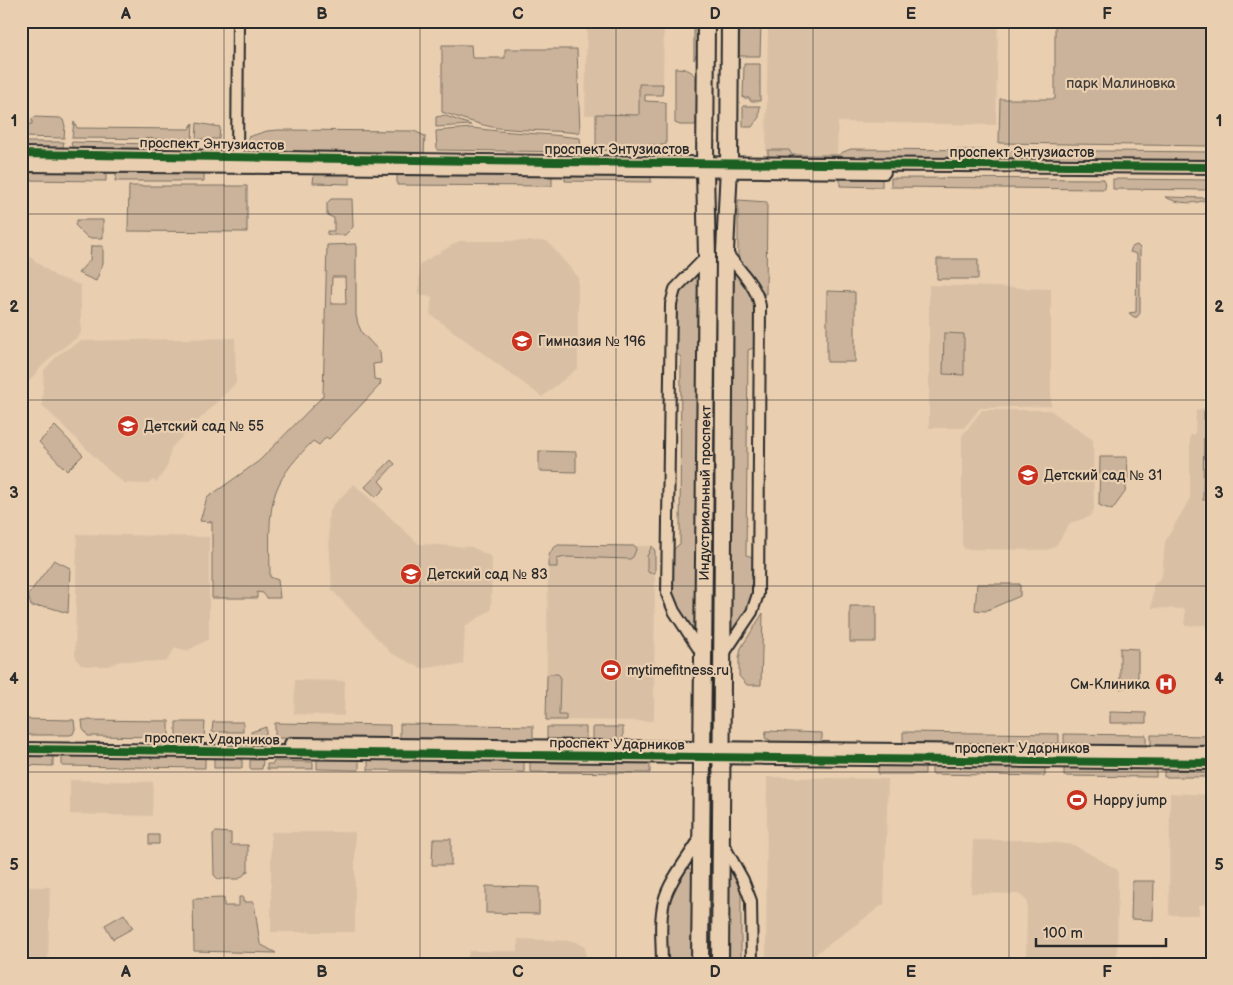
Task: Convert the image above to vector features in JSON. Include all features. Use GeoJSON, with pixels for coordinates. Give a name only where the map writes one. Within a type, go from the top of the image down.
{"type":"FeatureCollection","features":[{"type":"Feature","properties":{"kind":"main road","name":"Индустриальный проспект"},"geometry":{"type":"LineString","coordinates":[[700,964],[707,256],[705,167],[706,21]]}},
{"type":"Feature","properties":{"kind":"main road","name":"Индустриальный проспект"},"geometry":{"type":"LineString","coordinates":[[720,964],[725,252],[730,21]]}},
{"type":"Feature","properties":{"kind":"street"},"geometry":{"type":"LineString","coordinates":[[236,162],[238,21]]}},
{"type":"Feature","properties":{"kind":"street","name":"проспект Энтузиастов"},"geometry":{"type":"LineString","coordinates":[[21,154],[236,162]]}},
{"type":"Feature","properties":{"kind":"street","name":"проспект Энтузиастов"},"geometry":{"type":"LineString","coordinates":[[21,165],[236,162],[556,162],[705,167],[1212,167]]}},
{"type":"Feature","properties":{"kind":"street","name":"проспект Энтузиастов"},"geometry":{"type":"LineString","coordinates":[[728,167],[1212,175]]}},
{"type":"Feature","properties":{"kind":"street"},"geometry":{"type":"LineString","coordinates":[[722,655],[752,612],[758,594],[760,306],[754,290],[725,252]]}},
{"type":"Feature","properties":{"kind":"street"},"geometry":{"type":"LineString","coordinates":[[703,655],[670,603],[667,594],[671,304],[675,289],[707,256]]}},
{"type":"Feature","properties":{"kind":"street","name":"проспект Ударников"},"geometry":{"type":"LineString","coordinates":[[21,741],[702,753]]}},
{"type":"Feature","properties":{"kind":"street","name":"проспект Ударников"},"geometry":{"type":"LineString","coordinates":[[21,750],[1212,753]]}},
{"type":"Feature","properties":{"kind":"street","name":"проспект Ударников"},"geometry":{"type":"LineString","coordinates":[[721,753],[1212,763]]}},
{"type":"Feature","properties":{"kind":"street"},"geometry":{"type":"LineString","coordinates":[[662,964],[662,914],[664,900],[668,889],[701,837]]}},
{"type":"Feature","properties":{"kind":"street"},"geometry":{"type":"LineString","coordinates":[[720,838],[746,884],[752,901],[752,964]]}},
{"type":"Feature","properties":{"kind":"shaded area"},"geometry":{"type":"Polygon","coordinates":[[[587,21],[664,21],[663,84],[639,84],[639,115],[585,115],[587,21]]]}},
{"type":"Feature","properties":{"kind":"shaded area"},"geometry":{"type":"Polygon","coordinates":[[[768,21],[998,21],[996,125],[838,122],[837,155],[766,154],[768,21]]]}},
{"type":"Feature","properties":{"kind":"shaded area","name":"Гимназия № 196"},"geometry":{"type":"Polygon","coordinates":[[[459,241],[547,241],[578,277],[578,368],[542,397],[430,314],[432,297],[419,295],[420,264],[459,241]]]}},
{"type":"Feature","properties":{"kind":"shaded area"},"geometry":{"type":"Polygon","coordinates":[[[21,257],[30,257],[55,276],[80,285],[81,333],[40,368],[21,391],[21,257]]]}},
{"type":"Feature","properties":{"kind":"shaded area"},"geometry":{"type":"Polygon","coordinates":[[[929,285],[1051,289],[1051,406],[980,408],[964,428],[929,428],[929,285]]]}},
{"type":"Feature","properties":{"kind":"shaded area","name":"Детский сад № 55"},"geometry":{"type":"Polygon","coordinates":[[[235,338],[236,383],[171,448],[168,465],[157,482],[153,480],[147,484],[124,483],[108,470],[42,405],[44,370],[59,354],[80,341],[235,338]]]}},
{"type":"Feature","properties":{"kind":"shaded area"},"geometry":{"type":"Polygon","coordinates":[[[1212,404],[1212,640],[1205,625],[1185,626],[1185,609],[1152,608],[1153,586],[1162,576],[1165,542],[1190,498],[1190,435],[1195,435],[1196,411],[1212,404]]]}},
{"type":"Feature","properties":{"kind":"shaded area","name":"Детский сад № 31"},"geometry":{"type":"Polygon","coordinates":[[[982,410],[1050,410],[1093,440],[1094,510],[1089,517],[1070,523],[1057,544],[1051,549],[965,549],[962,545],[962,436],[982,410]]]}},
{"type":"Feature","properties":{"kind":"shaded area","name":"Детский сад № 83"},"geometry":{"type":"Polygon","coordinates":[[[354,484],[419,544],[472,547],[492,557],[491,610],[465,626],[463,664],[421,668],[391,653],[332,590],[329,512],[333,505],[354,484]]]}},
{"type":"Feature","properties":{"kind":"shaded area"},"geometry":{"type":"Polygon","coordinates":[[[77,534],[209,537],[209,639],[187,651],[179,650],[176,647],[166,662],[120,661],[108,666],[81,665],[75,654],[77,534]]]}},
{"type":"Feature","properties":{"kind":"shaded area"},"geometry":{"type":"Polygon","coordinates":[[[558,545],[652,546],[655,551],[654,721],[546,720],[548,560],[553,548],[558,545]]]}},
{"type":"Feature","properties":{"kind":"shaded area"},"geometry":{"type":"Polygon","coordinates":[[[295,680],[345,681],[344,716],[294,714],[295,680]]]}},
{"type":"Feature","properties":{"kind":"shaded area"},"geometry":{"type":"Polygon","coordinates":[[[767,777],[888,779],[884,904],[802,964],[766,964],[767,777]]]}},
{"type":"Feature","properties":{"kind":"shaded area"},"geometry":{"type":"Polygon","coordinates":[[[70,780],[153,782],[152,816],[70,814],[70,780]]]}},
{"type":"Feature","properties":{"kind":"shaded area"},"geometry":{"type":"Polygon","coordinates":[[[1170,793],[1212,795],[1212,904],[1199,905],[1199,915],[1169,915],[1170,793]]]}},
{"type":"Feature","properties":{"kind":"shaded area"},"geometry":{"type":"Polygon","coordinates":[[[271,832],[355,832],[355,932],[271,932],[271,832]]]}},
{"type":"Feature","properties":{"kind":"shaded area"},"geometry":{"type":"Polygon","coordinates":[[[973,840],[1031,840],[1074,845],[1118,870],[1117,964],[1026,964],[1027,901],[1019,894],[971,893],[973,840]]]}},
{"type":"Feature","properties":{"kind":"shaded area"},"geometry":{"type":"Polygon","coordinates":[[[21,887],[50,887],[48,964],[21,964],[21,887]]]}},
{"type":"Feature","properties":{"kind":"shaded area"},"geometry":{"type":"Polygon","coordinates":[[[518,939],[573,941],[585,946],[586,964],[466,964],[469,951],[518,951],[518,939]]]}},
{"type":"Feature","properties":{"kind":"shaded area"},"geometry":{"type":"Polygon","coordinates":[[[1150,957],[1212,961],[1212,964],[1149,964],[1150,957]]]}},
{"type":"Feature","properties":{"kind":"green space"},"geometry":{"type":"Polygon","coordinates":[[[682,21],[698,21],[697,53],[694,60],[694,27],[683,27],[682,21]]]}},
{"type":"Feature","properties":{"kind":"green space"},"geometry":{"type":"Polygon","coordinates":[[[740,21],[761,21],[760,56],[739,56],[740,21]]]}},
{"type":"Feature","properties":{"kind":"green space","name":"парк Малиновка"},"geometry":{"type":"Polygon","coordinates":[[[1055,21],[1212,21],[1212,146],[999,143],[1000,99],[1055,99],[1055,21]]]}},
{"type":"Feature","properties":{"kind":"green space"},"geometry":{"type":"Polygon","coordinates":[[[442,45],[471,45],[472,58],[505,58],[505,49],[577,49],[580,133],[498,128],[442,112],[442,45]]]}},
{"type":"Feature","properties":{"kind":"green space"},"geometry":{"type":"Polygon","coordinates":[[[744,64],[760,64],[760,101],[750,101],[750,98],[743,98],[744,64]]]}},
{"type":"Feature","properties":{"kind":"green space"},"geometry":{"type":"Polygon","coordinates":[[[675,68],[688,70],[697,80],[696,125],[680,125],[675,123],[675,68]]]}},
{"type":"Feature","properties":{"kind":"green space"},"geometry":{"type":"Polygon","coordinates":[[[639,84],[663,84],[662,95],[645,95],[645,101],[666,103],[666,145],[637,145],[636,151],[596,150],[596,114],[639,115],[639,84]]]}},
{"type":"Feature","properties":{"kind":"green space"},"geometry":{"type":"Polygon","coordinates":[[[743,106],[760,106],[759,117],[752,127],[743,127],[743,106]]]}},
{"type":"Feature","properties":{"kind":"green space"},"geometry":{"type":"Polygon","coordinates":[[[443,115],[471,125],[436,127],[436,117],[443,115]]]}},
{"type":"Feature","properties":{"kind":"green space"},"geometry":{"type":"Polygon","coordinates":[[[34,117],[60,118],[63,120],[65,126],[64,138],[21,137],[21,125],[32,124],[34,117]]]}},
{"type":"Feature","properties":{"kind":"green space"},"geometry":{"type":"Polygon","coordinates":[[[74,122],[77,128],[189,129],[193,123],[192,139],[72,138],[74,122]]]}},
{"type":"Feature","properties":{"kind":"green space"},"geometry":{"type":"Polygon","coordinates":[[[197,123],[220,127],[219,139],[196,139],[197,123]]]}},
{"type":"Feature","properties":{"kind":"green space"},"geometry":{"type":"Polygon","coordinates":[[[471,128],[580,138],[581,150],[575,150],[574,152],[437,150],[436,131],[471,128]]]}},
{"type":"Feature","properties":{"kind":"green space"},"geometry":{"type":"Polygon","coordinates":[[[267,131],[414,131],[425,136],[424,154],[263,152],[263,149],[249,144],[248,137],[267,131]]]}},
{"type":"Feature","properties":{"kind":"green space"},"geometry":{"type":"Polygon","coordinates":[[[21,142],[64,142],[62,150],[21,150],[21,142]]]}},
{"type":"Feature","properties":{"kind":"green space"},"geometry":{"type":"Polygon","coordinates":[[[71,142],[154,144],[154,151],[73,150],[71,142]]]}},
{"type":"Feature","properties":{"kind":"green space"},"geometry":{"type":"Polygon","coordinates":[[[851,149],[985,150],[980,160],[768,157],[768,150],[789,150],[792,155],[839,155],[851,149]]]}},
{"type":"Feature","properties":{"kind":"green space"},"geometry":{"type":"Polygon","coordinates":[[[996,150],[1212,152],[1212,162],[999,160],[996,150]]]}},
{"type":"Feature","properties":{"kind":"green space"},"geometry":{"type":"Polygon","coordinates":[[[21,169],[104,170],[106,181],[21,180],[21,169]]]}},
{"type":"Feature","properties":{"kind":"green space"},"geometry":{"type":"Polygon","coordinates":[[[117,171],[204,172],[204,181],[115,181],[117,171]]]}},
{"type":"Feature","properties":{"kind":"green space"},"geometry":{"type":"Polygon","coordinates":[[[314,173],[350,173],[350,184],[313,183],[314,173]]]}},
{"type":"Feature","properties":{"kind":"green space"},"geometry":{"type":"Polygon","coordinates":[[[397,173],[552,175],[552,186],[397,185],[397,173]]]}},
{"type":"Feature","properties":{"kind":"green space"},"geometry":{"type":"Polygon","coordinates":[[[565,176],[651,176],[651,182],[565,181],[565,176]]]}},
{"type":"Feature","properties":{"kind":"green space"},"geometry":{"type":"Polygon","coordinates":[[[840,177],[882,177],[882,187],[840,186],[840,177]]]}},
{"type":"Feature","properties":{"kind":"green space"},"geometry":{"type":"Polygon","coordinates":[[[891,178],[1104,179],[1105,189],[891,187],[891,178]]]}},
{"type":"Feature","properties":{"kind":"green space"},"geometry":{"type":"Polygon","coordinates":[[[1113,179],[1212,180],[1212,190],[1113,189],[1113,179]]]}},
{"type":"Feature","properties":{"kind":"green space"},"geometry":{"type":"Polygon","coordinates":[[[129,186],[247,186],[247,232],[128,231],[129,186]]]}},
{"type":"Feature","properties":{"kind":"green space"},"geometry":{"type":"Polygon","coordinates":[[[1165,197],[1210,198],[1188,203],[1165,197]]]}},
{"type":"Feature","properties":{"kind":"green space"},"geometry":{"type":"Polygon","coordinates":[[[331,199],[352,199],[353,227],[345,235],[327,234],[327,231],[334,231],[334,218],[327,215],[327,203],[331,199]]]}},
{"type":"Feature","properties":{"kind":"green space"},"geometry":{"type":"Polygon","coordinates":[[[738,200],[767,202],[766,294],[764,294],[743,266],[738,255],[738,200]]]}},
{"type":"Feature","properties":{"kind":"green space"},"geometry":{"type":"Polygon","coordinates":[[[77,220],[103,220],[103,238],[88,238],[75,225],[77,220]]]}},
{"type":"Feature","properties":{"kind":"green space"},"geometry":{"type":"Polygon","coordinates":[[[356,244],[356,315],[362,333],[380,352],[381,363],[373,364],[374,379],[381,380],[380,385],[329,439],[326,437],[319,445],[313,441],[292,464],[279,484],[271,511],[270,577],[278,580],[280,598],[267,598],[263,593],[257,592],[257,598],[212,598],[212,522],[200,521],[207,498],[259,461],[323,396],[327,245],[356,244]],[[332,277],[331,304],[346,304],[345,277],[332,277]]]}},
{"type":"Feature","properties":{"kind":"green space"},"geometry":{"type":"Polygon","coordinates":[[[1137,245],[1140,248],[1140,313],[1137,317],[1134,317],[1129,313],[1136,312],[1137,254],[1130,252],[1132,247],[1137,245]]]}},
{"type":"Feature","properties":{"kind":"green space"},"geometry":{"type":"Polygon","coordinates":[[[91,246],[103,246],[103,263],[96,281],[78,273],[90,260],[91,246]]]}},
{"type":"Feature","properties":{"kind":"green space"},"geometry":{"type":"Polygon","coordinates":[[[937,259],[978,259],[978,279],[937,279],[937,259]]]}},
{"type":"Feature","properties":{"kind":"green space"},"geometry":{"type":"Polygon","coordinates":[[[733,273],[736,273],[749,289],[755,302],[756,345],[748,350],[746,555],[752,557],[753,560],[753,581],[751,599],[745,615],[730,632],[733,273]]]}},
{"type":"Feature","properties":{"kind":"green space"},"geometry":{"type":"Polygon","coordinates":[[[695,274],[699,275],[694,633],[677,608],[672,594],[672,552],[680,544],[681,357],[675,353],[674,304],[678,292],[695,274]]]}},
{"type":"Feature","properties":{"kind":"green space"},"geometry":{"type":"Polygon","coordinates":[[[827,291],[855,292],[855,362],[827,362],[827,291]]]}},
{"type":"Feature","properties":{"kind":"green space"},"geometry":{"type":"Polygon","coordinates":[[[944,333],[964,334],[964,375],[943,374],[944,333]]]}},
{"type":"Feature","properties":{"kind":"green space"},"geometry":{"type":"Polygon","coordinates":[[[1204,411],[1212,412],[1212,500],[1203,500],[1204,411]]]}},
{"type":"Feature","properties":{"kind":"green space"},"geometry":{"type":"Polygon","coordinates":[[[55,426],[83,455],[67,471],[39,442],[55,426]]]}},
{"type":"Feature","properties":{"kind":"green space"},"geometry":{"type":"Polygon","coordinates":[[[539,451],[576,452],[576,472],[539,471],[539,451]]]}},
{"type":"Feature","properties":{"kind":"green space"},"geometry":{"type":"Polygon","coordinates":[[[1100,457],[1127,457],[1128,477],[1125,492],[1112,510],[1099,505],[1100,457]]]}},
{"type":"Feature","properties":{"kind":"green space"},"geometry":{"type":"Polygon","coordinates":[[[391,460],[395,464],[379,481],[385,488],[376,497],[365,487],[391,460]]]}},
{"type":"Feature","properties":{"kind":"green space"},"geometry":{"type":"Polygon","coordinates":[[[558,545],[635,546],[636,550],[630,559],[565,557],[557,559],[557,567],[548,567],[550,554],[558,545]]]}},
{"type":"Feature","properties":{"kind":"green space"},"geometry":{"type":"Polygon","coordinates":[[[652,546],[655,551],[655,573],[649,573],[647,570],[647,556],[652,546]]]}},
{"type":"Feature","properties":{"kind":"green space"},"geometry":{"type":"Polygon","coordinates":[[[54,560],[70,568],[68,613],[48,607],[31,606],[28,595],[54,560]]]}},
{"type":"Feature","properties":{"kind":"green space"},"geometry":{"type":"Polygon","coordinates":[[[977,584],[1020,584],[1020,596],[985,611],[975,610],[977,584]]]}},
{"type":"Feature","properties":{"kind":"green space"},"geometry":{"type":"Polygon","coordinates":[[[850,606],[876,606],[876,642],[850,642],[850,606]]]}},
{"type":"Feature","properties":{"kind":"green space"},"geometry":{"type":"Polygon","coordinates":[[[763,613],[761,685],[747,685],[739,676],[741,648],[763,613]]]}},
{"type":"Feature","properties":{"kind":"green space"},"geometry":{"type":"Polygon","coordinates":[[[1120,648],[1138,649],[1138,682],[1120,689],[1120,648]]]}},
{"type":"Feature","properties":{"kind":"green space"},"geometry":{"type":"Polygon","coordinates":[[[549,674],[558,674],[560,676],[559,715],[566,715],[566,720],[546,720],[547,676],[549,674]]]}},
{"type":"Feature","properties":{"kind":"green space"},"geometry":{"type":"Polygon","coordinates":[[[1110,712],[1146,713],[1146,723],[1110,723],[1110,712]]]}},
{"type":"Feature","properties":{"kind":"green space"},"geometry":{"type":"Polygon","coordinates":[[[21,719],[74,720],[75,729],[73,734],[70,735],[21,735],[21,719]]]}},
{"type":"Feature","properties":{"kind":"green space"},"geometry":{"type":"Polygon","coordinates":[[[82,720],[169,721],[169,737],[88,736],[83,729],[82,720]]]}},
{"type":"Feature","properties":{"kind":"green space"},"geometry":{"type":"Polygon","coordinates":[[[176,722],[205,722],[204,737],[176,737],[176,722]]]}},
{"type":"Feature","properties":{"kind":"green space"},"geometry":{"type":"Polygon","coordinates":[[[213,722],[243,722],[243,732],[212,732],[213,722]]]}},
{"type":"Feature","properties":{"kind":"green space"},"geometry":{"type":"Polygon","coordinates":[[[275,723],[390,725],[390,740],[275,738],[275,723]]]}},
{"type":"Feature","properties":{"kind":"green space"},"geometry":{"type":"Polygon","coordinates":[[[400,724],[533,726],[533,742],[400,740],[400,724]]]}},
{"type":"Feature","properties":{"kind":"green space"},"geometry":{"type":"Polygon","coordinates":[[[266,727],[266,738],[251,738],[251,732],[266,727]]]}},
{"type":"Feature","properties":{"kind":"green space"},"geometry":{"type":"Polygon","coordinates":[[[547,727],[586,727],[586,743],[547,742],[547,727]]]}},
{"type":"Feature","properties":{"kind":"green space"},"geometry":{"type":"Polygon","coordinates":[[[593,727],[623,727],[623,740],[593,740],[593,727]]]}},
{"type":"Feature","properties":{"kind":"green space"},"geometry":{"type":"Polygon","coordinates":[[[766,731],[822,733],[822,738],[819,745],[770,744],[770,740],[765,738],[766,731]]]}},
{"type":"Feature","properties":{"kind":"green space"},"geometry":{"type":"Polygon","coordinates":[[[903,732],[1059,734],[1059,746],[903,744],[903,732]]]}},
{"type":"Feature","properties":{"kind":"green space"},"geometry":{"type":"Polygon","coordinates":[[[1064,734],[1146,735],[1146,747],[1064,746],[1064,734]]]}},
{"type":"Feature","properties":{"kind":"green space"},"geometry":{"type":"Polygon","coordinates":[[[1151,735],[1212,736],[1212,748],[1151,747],[1151,735]]]}},
{"type":"Feature","properties":{"kind":"green space"},"geometry":{"type":"Polygon","coordinates":[[[21,754],[53,754],[53,766],[21,765],[21,754]]]}},
{"type":"Feature","properties":{"kind":"green space"},"geometry":{"type":"Polygon","coordinates":[[[62,754],[205,756],[205,768],[62,766],[62,754]]]}},
{"type":"Feature","properties":{"kind":"green space"},"geometry":{"type":"Polygon","coordinates":[[[214,756],[242,757],[242,768],[214,768],[214,756]]]}},
{"type":"Feature","properties":{"kind":"green space"},"geometry":{"type":"Polygon","coordinates":[[[317,758],[359,759],[359,770],[317,769],[317,758]]]}},
{"type":"Feature","properties":{"kind":"green space"},"geometry":{"type":"Polygon","coordinates":[[[368,758],[524,761],[524,772],[368,770],[368,758]]]}},
{"type":"Feature","properties":{"kind":"green space"},"geometry":{"type":"Polygon","coordinates":[[[250,760],[263,760],[262,769],[250,769],[250,760]]]}},
{"type":"Feature","properties":{"kind":"green space"},"geometry":{"type":"Polygon","coordinates":[[[274,761],[313,762],[313,769],[267,769],[267,764],[273,764],[274,761]]]}},
{"type":"Feature","properties":{"kind":"green space"},"geometry":{"type":"Polygon","coordinates":[[[530,761],[650,761],[650,773],[530,772],[530,761]]]}},
{"type":"Feature","properties":{"kind":"green space"},"geometry":{"type":"Polygon","coordinates":[[[878,764],[925,764],[925,774],[878,774],[878,764]]]}},
{"type":"Feature","properties":{"kind":"green space"},"geometry":{"type":"Polygon","coordinates":[[[932,764],[1045,766],[1045,776],[932,774],[932,764]]]}},
{"type":"Feature","properties":{"kind":"green space"},"geometry":{"type":"Polygon","coordinates":[[[1064,766],[1156,767],[1156,777],[1064,776],[1064,766]]]}},
{"type":"Feature","properties":{"kind":"green space"},"geometry":{"type":"Polygon","coordinates":[[[1164,766],[1212,767],[1212,777],[1164,777],[1164,766]]]}},
{"type":"Feature","properties":{"kind":"green space"},"geometry":{"type":"Polygon","coordinates":[[[216,832],[231,833],[231,845],[248,845],[248,871],[239,879],[218,879],[214,875],[213,834],[216,832]]]}},
{"type":"Feature","properties":{"kind":"green space"},"geometry":{"type":"Polygon","coordinates":[[[149,835],[159,835],[159,844],[149,844],[149,835]]]}},
{"type":"Feature","properties":{"kind":"green space"},"geometry":{"type":"Polygon","coordinates":[[[433,839],[451,839],[451,865],[432,865],[433,839]]]}},
{"type":"Feature","properties":{"kind":"green space"},"geometry":{"type":"Polygon","coordinates":[[[727,867],[731,869],[741,887],[741,964],[724,964],[727,867]]]}},
{"type":"Feature","properties":{"kind":"green space"},"geometry":{"type":"Polygon","coordinates":[[[689,868],[692,872],[691,964],[674,964],[674,960],[666,958],[668,901],[685,870],[689,868]]]}},
{"type":"Feature","properties":{"kind":"green space"},"geometry":{"type":"Polygon","coordinates":[[[1132,881],[1154,881],[1153,920],[1131,919],[1132,881]]]}},
{"type":"Feature","properties":{"kind":"green space"},"geometry":{"type":"Polygon","coordinates":[[[486,886],[539,887],[539,914],[486,913],[486,886]]]}},
{"type":"Feature","properties":{"kind":"green space"},"geometry":{"type":"Polygon","coordinates":[[[239,897],[243,897],[243,902],[254,902],[260,944],[276,953],[194,951],[193,899],[224,898],[224,906],[239,906],[239,897]]]}},
{"type":"Feature","properties":{"kind":"green space"},"geometry":{"type":"Polygon","coordinates":[[[124,914],[133,928],[113,939],[105,925],[124,914]]]}},
{"type":"Feature","properties":{"kind":"cycle path"},"geometry":{"type":"LineString","coordinates":[[21,154],[556,162],[1212,167]]}},
{"type":"Feature","properties":{"kind":"cycle path"},"geometry":{"type":"LineString","coordinates":[[21,749],[1212,763]]}},
{"type":"Feature","properties":{"kind":"place","name":"Гимназия № 196"},"geometry":{"type":"Point","coordinates":[522,341]}},
{"type":"Feature","properties":{"kind":"place","name":"Детский сад № 55"},"geometry":{"type":"Point","coordinates":[128,426]}},
{"type":"Feature","properties":{"kind":"place","name":"Детский сад № 31"},"geometry":{"type":"Point","coordinates":[1028,475]}},
{"type":"Feature","properties":{"kind":"place","name":"Детский сад № 83"},"geometry":{"type":"Point","coordinates":[411,574]}},
{"type":"Feature","properties":{"kind":"place","name":"mytimefitness.ru"},"geometry":{"type":"Point","coordinates":[611,670]}},
{"type":"Feature","properties":{"kind":"place","name":"См-Клиника"},"geometry":{"type":"Point","coordinates":[1166,684]}},
{"type":"Feature","properties":{"kind":"place","name":"Happy jump"},"geometry":{"type":"Point","coordinates":[1077,800]}}]}
